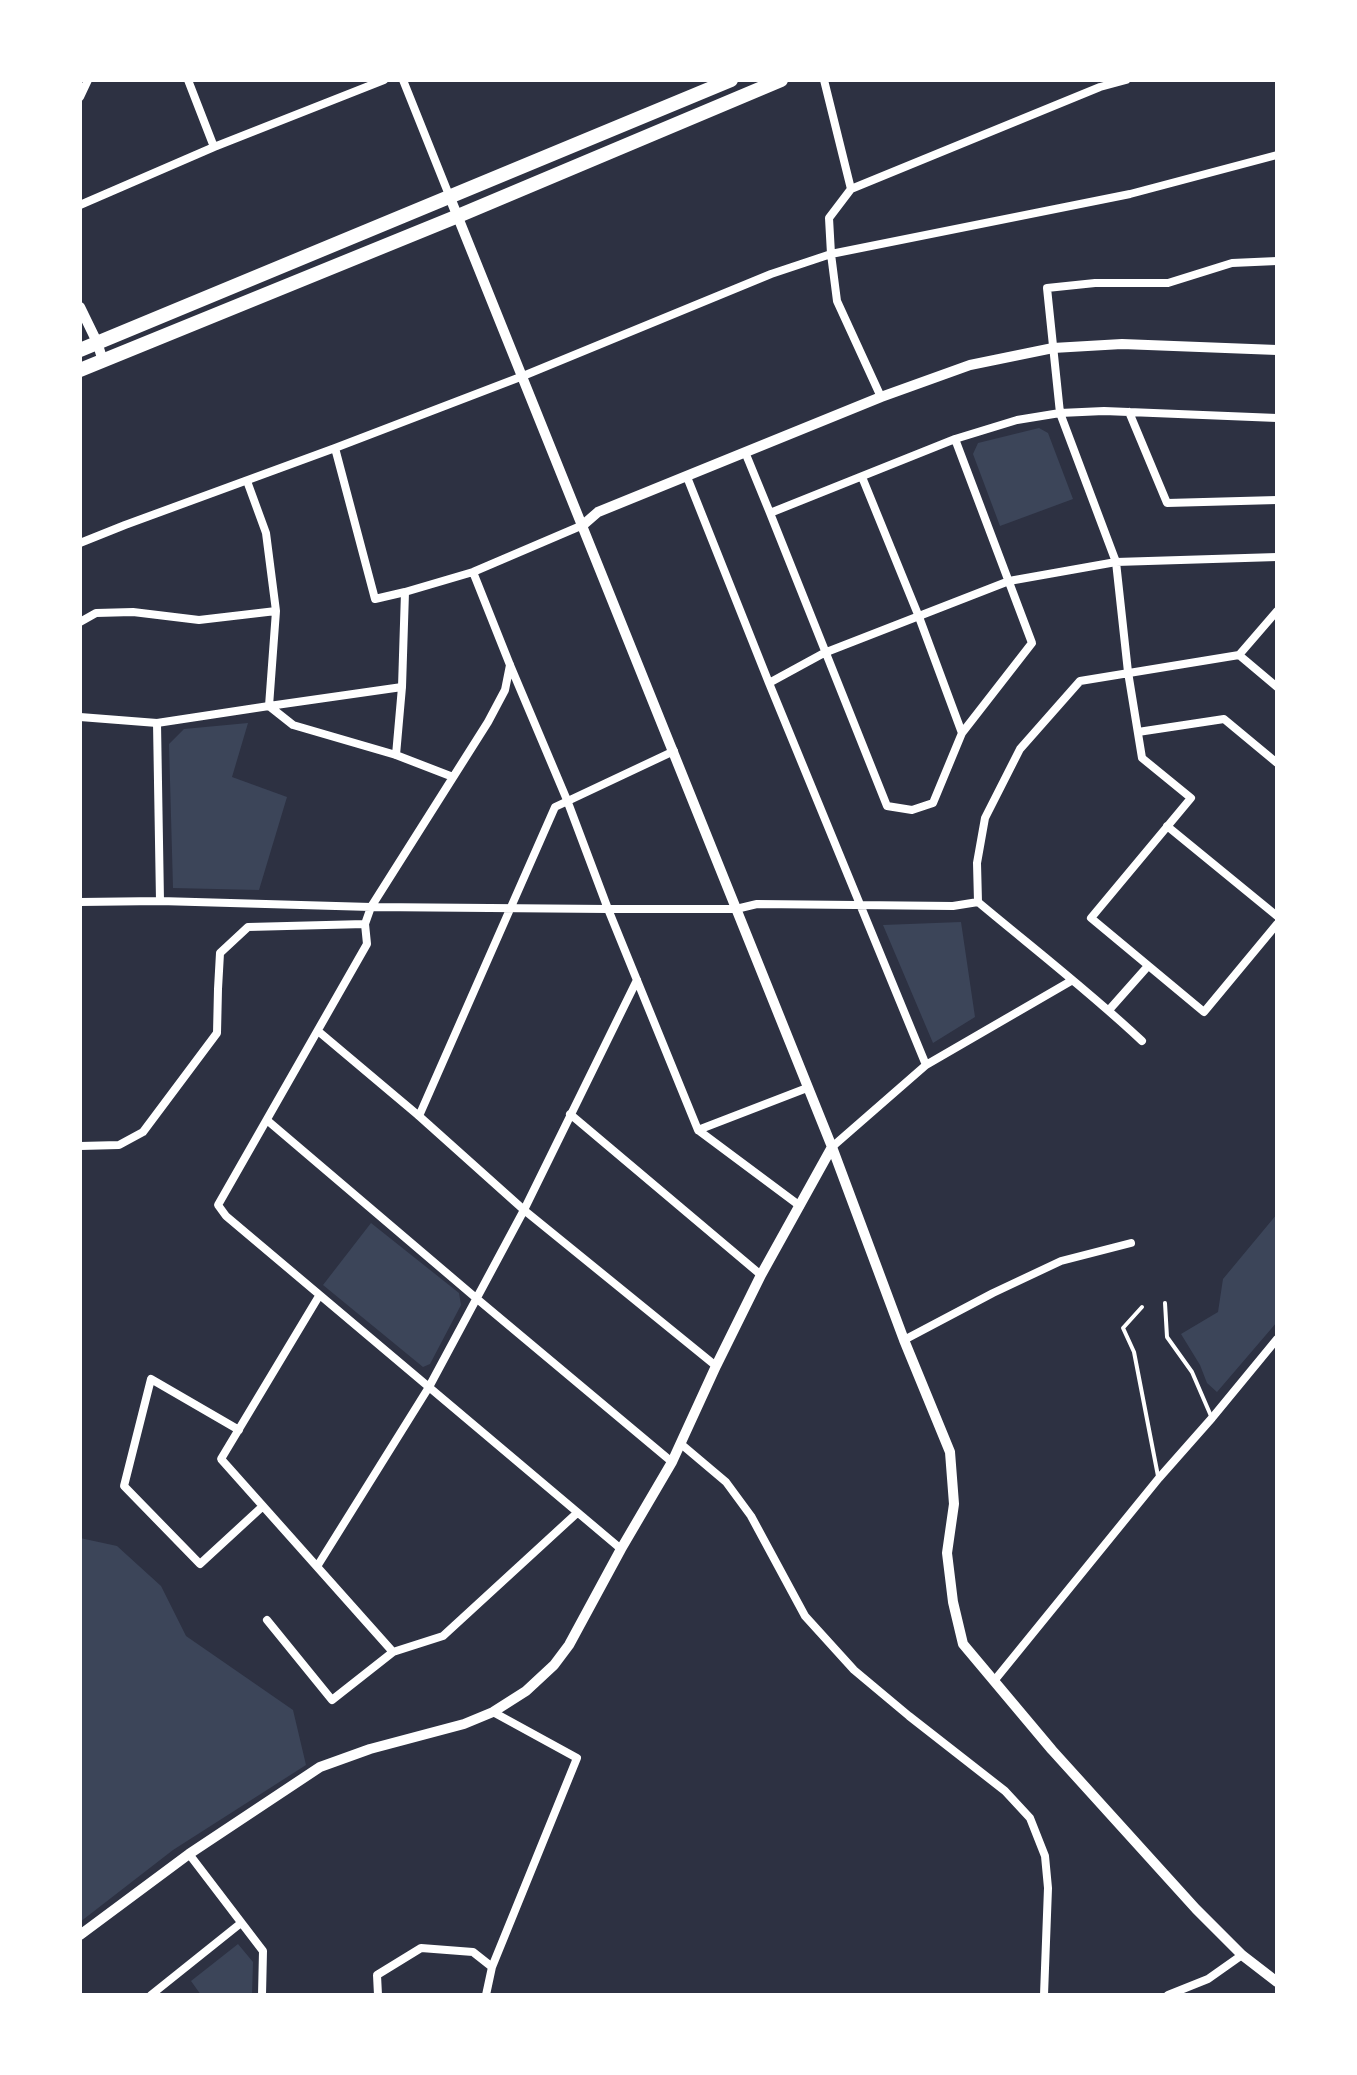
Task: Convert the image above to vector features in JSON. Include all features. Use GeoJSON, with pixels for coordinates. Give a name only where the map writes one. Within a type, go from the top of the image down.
{"type":"FeatureCollection","features":[{"type":"Feature","properties":{"kind":"highway"},"geometry":{"type":"LineString","coordinates":[[80,350],[731,80]]}},
{"type":"Feature","properties":{"kind":"highway"},"geometry":{"type":"LineString","coordinates":[[80,370],[781,80]]}},
{"type":"Feature","properties":{"kind":"street"},"geometry":{"type":"LineString","coordinates":[[80,97],[88,80]]}},
{"type":"Feature","properties":{"kind":"street"},"geometry":{"type":"LineString","coordinates":[[188,80],[214,147]]}},
{"type":"Feature","properties":{"kind":"street"},"geometry":{"type":"LineString","coordinates":[[80,205],[214,147],[384,80]]}},
{"type":"Feature","properties":{"kind":"street"},"geometry":{"type":"LineString","coordinates":[[403,80],[832,1147],[904,1340],[950,1452],[954,1504],[947,1553],[953,1602],[963,1644],[1072,1773],[1196,1909],[1242,1955],[1277,1982]]}},
{"type":"Feature","properties":{"kind":"street"},"geometry":{"type":"LineString","coordinates":[[824,80],[851,189]]}},
{"type":"Feature","properties":{"kind":"street"},"geometry":{"type":"LineString","coordinates":[[881,397],[837,301],[829,218],[851,189],[1100,87],[1126,80]]}},
{"type":"Feature","properties":{"kind":"street"},"geometry":{"type":"LineString","coordinates":[[80,543],[523,376],[771,274],[831,254],[1130,194],[1277,155]]}},
{"type":"Feature","properties":{"kind":"street"},"geometry":{"type":"LineString","coordinates":[[1277,261],[1232,263],[1168,283],[1095,283],[1047,288],[1060,413],[1116,562],[1128,672],[1142,758],[1191,798],[1091,918],[1204,1012],[1277,924]]}},
{"type":"Feature","properties":{"kind":"street"},"geometry":{"type":"LineString","coordinates":[[80,307],[103,361]]}},
{"type":"Feature","properties":{"kind":"street"},"geometry":{"type":"LineString","coordinates":[[335,448],[375,599],[473,572],[583,525],[598,512],[881,397],[970,365],[1053,348],[1122,344],[1277,350]]}},
{"type":"Feature","properties":{"kind":"street"},"geometry":{"type":"LineString","coordinates":[[1129,412],[1167,503],[1277,500]]}},
{"type":"Feature","properties":{"kind":"street"},"geometry":{"type":"LineString","coordinates":[[770,513],[955,439],[1017,420],[1060,413],[1129,412],[1277,418]]}},
{"type":"Feature","properties":{"kind":"street"},"geometry":{"type":"LineString","coordinates":[[745,452],[887,806],[912,810],[933,803],[962,733],[1032,643],[955,439]]}},
{"type":"Feature","properties":{"kind":"street"},"geometry":{"type":"LineString","coordinates":[[687,477],[926,1065]]}},
{"type":"Feature","properties":{"kind":"street"},"geometry":{"type":"LineString","coordinates":[[862,477],[962,733]]}},
{"type":"Feature","properties":{"kind":"street"},"geometry":{"type":"LineString","coordinates":[[247,481],[266,533],[276,611],[269,706]]}},
{"type":"Feature","properties":{"kind":"street"},"geometry":{"type":"LineString","coordinates":[[769,683],[824,653],[1009,581],[1116,562],[1277,557]]}},
{"type":"Feature","properties":{"kind":"street"},"geometry":{"type":"LineString","coordinates":[[473,572],[698,1130],[800,1206]]}},
{"type":"Feature","properties":{"kind":"street"},"geometry":{"type":"LineString","coordinates":[[396,755],[405,592]]}},
{"type":"Feature","properties":{"kind":"street"},"geometry":{"type":"LineString","coordinates":[[80,622],[96,613],[133,612],[199,620],[276,611]]}},
{"type":"Feature","properties":{"kind":"street"},"geometry":{"type":"LineString","coordinates":[[1142,1041],[978,902],[977,863],[985,818],[1020,749],[1080,681],[1239,655],[1277,611]]}},
{"type":"Feature","properties":{"kind":"street"},"geometry":{"type":"LineString","coordinates":[[1239,655],[1277,687]]}},
{"type":"Feature","properties":{"kind":"street"},"geometry":{"type":"LineString","coordinates":[[510,665],[505,690],[488,722],[371,907],[365,924],[367,944],[218,1205],[226,1216],[319,1296],[621,1549]]}},
{"type":"Feature","properties":{"kind":"street"},"geometry":{"type":"LineString","coordinates":[[80,717],[157,723],[402,687]]}},
{"type":"Feature","properties":{"kind":"street"},"geometry":{"type":"LineString","coordinates":[[269,706],[293,725],[396,755],[453,777]]}},
{"type":"Feature","properties":{"kind":"street"},"geometry":{"type":"LineString","coordinates":[[1138,732],[1224,719],[1277,763]]}},
{"type":"Feature","properties":{"kind":"street"},"geometry":{"type":"LineString","coordinates":[[157,723],[160,901]]}},
{"type":"Feature","properties":{"kind":"street"},"geometry":{"type":"LineString","coordinates":[[419,1116],[555,807],[674,751]]}},
{"type":"Feature","properties":{"kind":"street"},"geometry":{"type":"LineString","coordinates":[[1167,826],[1277,916]]}},
{"type":"Feature","properties":{"kind":"street"},"geometry":{"type":"LineString","coordinates":[[80,902],[736,909],[757,904],[953,906],[978,902]]}},
{"type":"Feature","properties":{"kind":"street"},"geometry":{"type":"LineString","coordinates":[[80,1146],[119,1145],[143,1132],[217,1033],[220,953],[248,927],[365,924]]}},
{"type":"Feature","properties":{"kind":"street"},"geometry":{"type":"LineString","coordinates":[[1109,1010],[1148,966]]}},
{"type":"Feature","properties":{"kind":"street"},"geometry":{"type":"LineString","coordinates":[[318,1565],[429,1387],[524,1210],[637,980]]}},
{"type":"Feature","properties":{"kind":"street"},"geometry":{"type":"LineString","coordinates":[[80,1935],[189,1854],[320,1767],[370,1749],[464,1724],[493,1712],[526,1691],[554,1665],[569,1645],[672,1462],[761,1275],[832,1147],[926,1065],[1071,981]]}},
{"type":"Feature","properties":{"kind":"street"},"geometry":{"type":"LineString","coordinates":[[318,1031],[524,1210],[716,1366]]}},
{"type":"Feature","properties":{"kind":"street"},"geometry":{"type":"LineString","coordinates":[[698,1130],[807,1088]]}},
{"type":"Feature","properties":{"kind":"street"},"geometry":{"type":"LineString","coordinates":[[570,1114],[761,1275]]}},
{"type":"Feature","properties":{"kind":"street"},"geometry":{"type":"LineString","coordinates":[[268,1121],[672,1462]]}},
{"type":"Feature","properties":{"kind":"street"},"geometry":{"type":"LineString","coordinates":[[904,1340],[1061,1261],[1131,1243]]}},
{"type":"Feature","properties":{"kind":"street"},"geometry":{"type":"LineString","coordinates":[[319,1296],[221,1459],[393,1652]]}},
{"type":"Feature","properties":{"kind":"street"},"geometry":{"type":"LineString","coordinates":[[994,1681],[1277,1339]]}},
{"type":"Feature","properties":{"kind":"street"},"geometry":{"type":"LineString","coordinates":[[239,1430],[151,1379],[124,1486],[200,1564],[263,1506]]}},
{"type":"Feature","properties":{"kind":"street"},"geometry":{"type":"LineString","coordinates":[[681,1444],[726,1482],[751,1516],[805,1616],[854,1670],[1005,1791],[1030,1818],[1045,1856],[1048,1888],[1044,1995]]}},
{"type":"Feature","properties":{"kind":"street"},"geometry":{"type":"LineString","coordinates":[[267,1620],[332,1700],[393,1652],[443,1636],[577,1513]]}},
{"type":"Feature","properties":{"kind":"street"},"geometry":{"type":"LineString","coordinates":[[486,1995],[492,1967],[577,1758],[493,1712]]}},
{"type":"Feature","properties":{"kind":"street"},"geometry":{"type":"LineString","coordinates":[[189,1854],[263,1951],[262,1995]]}},
{"type":"Feature","properties":{"kind":"street"},"geometry":{"type":"LineString","coordinates":[[151,1995],[241,1923]]}},
{"type":"Feature","properties":{"kind":"street"},"geometry":{"type":"LineString","coordinates":[[378,1995],[377,1975],[421,1948],[473,1952],[492,1967]]}},
{"type":"Feature","properties":{"kind":"street"},"geometry":{"type":"LineString","coordinates":[[1168,1995],[1208,1979],[1242,1955]]}},
{"type":"Feature","properties":{"kind":"lane"},"geometry":{"type":"LineString","coordinates":[[1165,1303],[1167,1337],[1192,1372],[1212,1418]]}},
{"type":"Feature","properties":{"kind":"lane"},"geometry":{"type":"LineString","coordinates":[[1142,1307],[1123,1328],[1134,1352],[1159,1478]]}},
{"type":"Feature","properties":{"kind":"shaded area"},"geometry":{"type":"Polygon","coordinates":[[[1039,428],[1048,433],[1073,499],[1000,526],[973,454],[978,443],[1039,428]]]}},
{"type":"Feature","properties":{"kind":"shaded area"},"geometry":{"type":"Polygon","coordinates":[[[248,723],[232,777],[287,797],[259,890],[173,888],[169,744],[184,729],[248,723]]]}},
{"type":"Feature","properties":{"kind":"shaded area"},"geometry":{"type":"Polygon","coordinates":[[[961,922],[975,1017],[933,1043],[883,925],[961,922]]]}},
{"type":"Feature","properties":{"kind":"shaded area"},"geometry":{"type":"Polygon","coordinates":[[[1277,1214],[1277,1322],[1217,1392],[1207,1383],[1181,1334],[1218,1312],[1223,1279],[1277,1214]]]}},
{"type":"Feature","properties":{"kind":"shaded area"},"geometry":{"type":"Polygon","coordinates":[[[371,1223],[459,1293],[461,1305],[430,1364],[423,1367],[323,1285],[371,1223]]]}},
{"type":"Feature","properties":{"kind":"shaded area"},"geometry":{"type":"Polygon","coordinates":[[[80,1538],[117,1546],[161,1586],[186,1636],[293,1710],[306,1765],[173,1850],[80,1922],[80,1538]]]}},
{"type":"Feature","properties":{"kind":"shaded area"},"geometry":{"type":"Polygon","coordinates":[[[238,1944],[253,1962],[252,1995],[201,1995],[191,1981],[238,1944]]]}}]}
